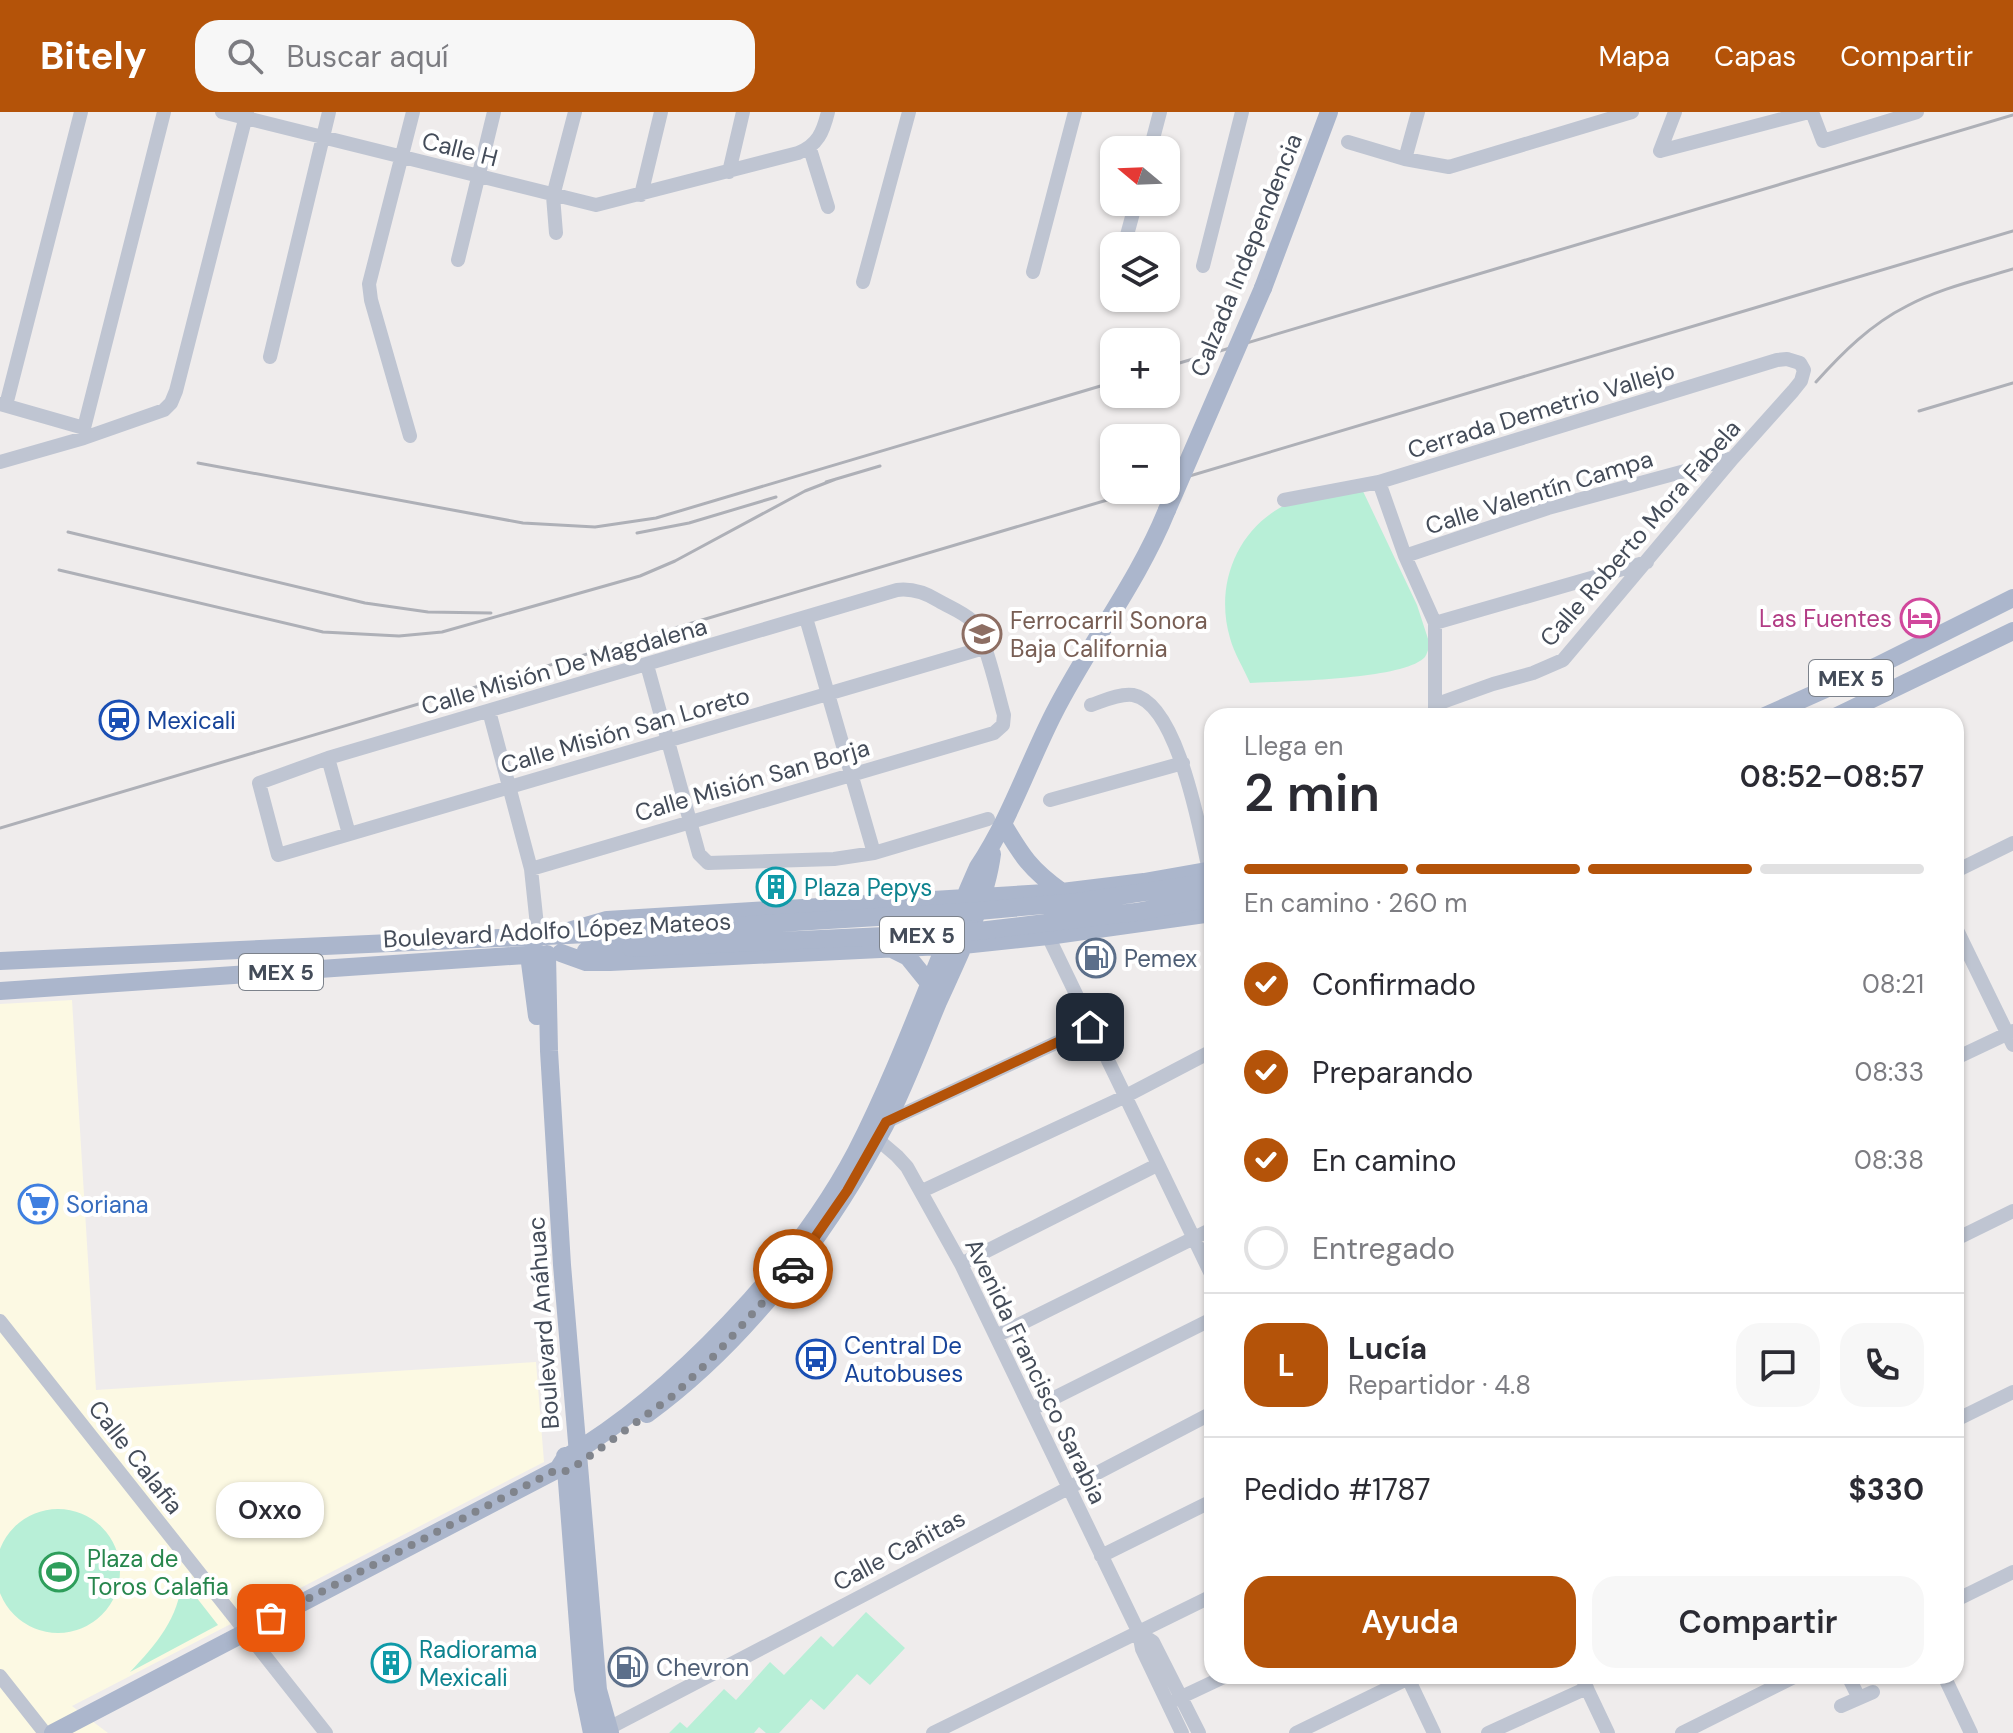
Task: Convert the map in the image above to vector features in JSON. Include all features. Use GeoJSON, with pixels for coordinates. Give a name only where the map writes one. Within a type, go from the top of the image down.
{"type":"FeatureCollection","features":[{"type":"Feature","properties":{"kind":"main road","name":"Calzada Independencia"},"geometry":{"type":"LineString","coordinates":[[53,1733],[569,1462],[674,1395],[783,1282],[847,1191],[886,1122],[938,982],[944,946],[990,870],[996,821],[1154,542],[1263,288],[1329,112]]}},
{"type":"Feature","properties":{"kind":"main road","name":"MEX 5"},"geometry":{"type":"LineString","coordinates":[[1783,708],[1889,660],[2013,598]]}},
{"type":"Feature","properties":{"kind":"main road","name":"MEX 5"},"geometry":{"type":"LineString","coordinates":[[1859,708],[2013,631]]}},
{"type":"Feature","properties":{"kind":"main road"},"geometry":{"type":"LineString","coordinates":[[996,821],[1037,875],[1062,892]]}},
{"type":"Feature","properties":{"kind":"main road","name":"Calzada Independencia"},"geometry":{"type":"LineString","coordinates":[[569,1462],[655,1394],[723,1330],[788,1254],[854,1155],[938,982],[963,945],[978,867],[993,845]]}},
{"type":"Feature","properties":{"kind":"main road"},"geometry":{"type":"LineString","coordinates":[[930,902],[978,867]]}},
{"type":"Feature","properties":{"kind":"main road"},"geometry":{"type":"LineString","coordinates":[[546,946],[607,920],[930,902],[1062,892],[1204,875]]}},
{"type":"Feature","properties":{"kind":"main road","name":"Boulevard Adolfo López Mateos"},"geometry":{"type":"LineString","coordinates":[[0,991],[1077,902],[1204,875]]}},
{"type":"Feature","properties":{"kind":"main road","name":"Boulevard Adolfo López Mateos"},"geometry":{"type":"LineString","coordinates":[[631,940],[970,932],[1136,912],[1204,899]]}},
{"type":"Feature","properties":{"kind":"main road"},"geometry":{"type":"LineString","coordinates":[[546,946],[586,962],[944,946],[1048,936],[1204,914]]}},
{"type":"Feature","properties":{"kind":"main road"},"geometry":{"type":"LineString","coordinates":[[890,948],[908,957],[938,982],[985,943]]}},
{"type":"Feature","properties":{"kind":"main road","name":"Boulevard Adolfo López Mateos"},"geometry":{"type":"LineString","coordinates":[[0,961],[546,946]]}},
{"type":"Feature","properties":{"kind":"main road","name":"Boulevard Anáhuac"},"geometry":{"type":"LineString","coordinates":[[546,946],[569,1462],[583,1689],[598,1731]]}},
{"type":"Feature","properties":{"kind":"street"},"geometry":{"type":"LineString","coordinates":[[81,112],[3,404],[84,433]]}},
{"type":"Feature","properties":{"kind":"street"},"geometry":{"type":"LineString","coordinates":[[84,433],[164,112]]}},
{"type":"Feature","properties":{"kind":"street","name":"Calle H"},"geometry":{"type":"LineString","coordinates":[[222,112],[246,115],[596,205],[810,149]]}},
{"type":"Feature","properties":{"kind":"street"},"geometry":{"type":"LineString","coordinates":[[270,357],[329,112]]}},
{"type":"Feature","properties":{"kind":"street"},"geometry":{"type":"LineString","coordinates":[[410,436],[369,291],[413,112]]}},
{"type":"Feature","properties":{"kind":"street"},"geometry":{"type":"LineString","coordinates":[[458,260],[494,112]]}},
{"type":"Feature","properties":{"kind":"street"},"geometry":{"type":"LineString","coordinates":[[556,233],[553,196],[575,112]]}},
{"type":"Feature","properties":{"kind":"street"},"geometry":{"type":"LineString","coordinates":[[641,195],[661,112]]}},
{"type":"Feature","properties":{"kind":"street"},"geometry":{"type":"LineString","coordinates":[[729,172],[743,112]]}},
{"type":"Feature","properties":{"kind":"street"},"geometry":{"type":"LineString","coordinates":[[828,112],[821,134],[810,149],[828,207]]}},
{"type":"Feature","properties":{"kind":"street"},"geometry":{"type":"LineString","coordinates":[[863,282],[909,112]]}},
{"type":"Feature","properties":{"kind":"street"},"geometry":{"type":"LineString","coordinates":[[1033,272],[1075,112]]}},
{"type":"Feature","properties":{"kind":"street"},"geometry":{"type":"LineString","coordinates":[[1154,136],[1160,112]]}},
{"type":"Feature","properties":{"kind":"street"},"geometry":{"type":"LineString","coordinates":[[1203,266],[1242,112]]}},
{"type":"Feature","properties":{"kind":"street"},"geometry":{"type":"LineString","coordinates":[[1405,159],[1418,112]]}},
{"type":"Feature","properties":{"kind":"street"},"geometry":{"type":"LineString","coordinates":[[1348,142],[1405,159],[1449,167],[1632,112]]}},
{"type":"Feature","properties":{"kind":"street"},"geometry":{"type":"LineString","coordinates":[[1675,112],[1660,151],[1811,112],[1823,141],[1917,112]]}},
{"type":"Feature","properties":{"kind":"street"},"geometry":{"type":"LineString","coordinates":[[0,462],[164,410],[171,403],[246,115]]}},
{"type":"Feature","properties":{"kind":"street","name":"Cerrada Demetrio Vallejo"},"geometry":{"type":"LineString","coordinates":[[1284,500],[1379,482],[1777,360],[1793,360],[1800,363],[1804,370]]}},
{"type":"Feature","properties":{"kind":"street","name":"Calle Roberto Mora Fabela"},"geometry":{"type":"LineString","coordinates":[[1440,708],[1493,684],[1533,673],[1563,660],[1733,458],[1782,405],[1801,381],[1804,370]]}},
{"type":"Feature","properties":{"kind":"street","name":"Calle Valentín Campa"},"geometry":{"type":"LineString","coordinates":[[1405,556],[1548,508],[1733,458]]}},
{"type":"Feature","properties":{"kind":"street"},"geometry":{"type":"LineString","coordinates":[[1379,482],[1405,556],[1435,623],[1436,708]]}},
{"type":"Feature","properties":{"kind":"street"},"geometry":{"type":"LineString","coordinates":[[1435,623],[1647,562]]}},
{"type":"Feature","properties":{"kind":"street","name":"Calle Misión De Magdalena"},"geometry":{"type":"LineString","coordinates":[[278,855],[260,782],[328,758],[906,589],[928,594],[973,622],[1004,715],[1000,729],[986,736]]}},
{"type":"Feature","properties":{"kind":"street"},"geometry":{"type":"LineString","coordinates":[[806,618],[874,853]]}},
{"type":"Feature","properties":{"kind":"street","name":"Calle Misión San Loreto"},"geometry":{"type":"LineString","coordinates":[[278,855],[984,648]]}},
{"type":"Feature","properties":{"kind":"street"},"geometry":{"type":"LineString","coordinates":[[647,665],[703,861],[712,864],[834,859],[874,853],[996,821]]}},
{"type":"Feature","properties":{"kind":"street"},"geometry":{"type":"LineString","coordinates":[[1091,705],[1122,695],[1132,695],[1146,701],[1171,733],[1183,763],[1204,846]]}},
{"type":"Feature","properties":{"kind":"street"},"geometry":{"type":"LineString","coordinates":[[489,711],[531,869],[546,946]]}},
{"type":"Feature","properties":{"kind":"street","name":"Calle Misión San Borja"},"geometry":{"type":"LineString","coordinates":[[531,869],[986,736]]}},
{"type":"Feature","properties":{"kind":"street"},"geometry":{"type":"LineString","coordinates":[[328,758],[349,834]]}},
{"type":"Feature","properties":{"kind":"street"},"geometry":{"type":"LineString","coordinates":[[1050,800],[1183,763]]}},
{"type":"Feature","properties":{"kind":"street"},"geometry":{"type":"LineString","coordinates":[[1964,867],[2013,843]]}},
{"type":"Feature","properties":{"kind":"street"},"geometry":{"type":"LineString","coordinates":[[1048,936],[1204,1259]]}},
{"type":"Feature","properties":{"kind":"street"},"geometry":{"type":"LineString","coordinates":[[1964,944],[2011,1037],[1964,1055]]}},
{"type":"Feature","properties":{"kind":"street"},"geometry":{"type":"LineString","coordinates":[[886,1122],[1090,1027]]}},
{"type":"Feature","properties":{"kind":"street"},"geometry":{"type":"LineString","coordinates":[[922,1191],[1124,1097],[1204,1055]]}},
{"type":"Feature","properties":{"kind":"street","name":"Avenida Francisco Sarabia"},"geometry":{"type":"LineString","coordinates":[[877,1139],[897,1156],[922,1191],[1032,1409],[1139,1633],[1142,1649],[1199,1733]]}},
{"type":"Feature","properties":{"kind":"street"},"geometry":{"type":"LineString","coordinates":[[961,1264],[1157,1165]]}},
{"type":"Feature","properties":{"kind":"street"},"geometry":{"type":"LineString","coordinates":[[1964,1235],[2013,1211]]}},
{"type":"Feature","properties":{"kind":"street"},"geometry":{"type":"LineString","coordinates":[[996,1336],[1204,1233]]}},
{"type":"Feature","properties":{"kind":"street","name":"Calle Calafia"},"geometry":{"type":"LineString","coordinates":[[0,1321],[326,1733]]}},
{"type":"Feature","properties":{"kind":"street"},"geometry":{"type":"LineString","coordinates":[[1032,1409],[1204,1323]]}},
{"type":"Feature","properties":{"kind":"street"},"geometry":{"type":"LineString","coordinates":[[1964,1416],[2013,1392]]}},
{"type":"Feature","properties":{"kind":"street","name":"Calle Cañitas"},"geometry":{"type":"LineString","coordinates":[[598,1731],[1204,1417]]}},
{"type":"Feature","properties":{"kind":"street"},"geometry":{"type":"LineString","coordinates":[[1101,1556],[1204,1505]]}},
{"type":"Feature","properties":{"kind":"street"},"geometry":{"type":"LineString","coordinates":[[1964,1596],[2013,1572]]}},
{"type":"Feature","properties":{"kind":"street"},"geometry":{"type":"LineString","coordinates":[[933,1733],[961,1726],[1204,1600]]}},
{"type":"Feature","properties":{"kind":"street"},"geometry":{"type":"LineString","coordinates":[[0,1676],[45,1733]]}},
{"type":"Feature","properties":{"kind":"street"},"geometry":{"type":"LineString","coordinates":[[1174,1700],[1209,1684]]}},
{"type":"Feature","properties":{"kind":"street"},"geometry":{"type":"LineString","coordinates":[[1296,1733],[1395,1684]]}},
{"type":"Feature","properties":{"kind":"street"},"geometry":{"type":"LineString","coordinates":[[1412,1684],[1434,1733]]}},
{"type":"Feature","properties":{"kind":"street"},"geometry":{"type":"LineString","coordinates":[[1488,1733],[1580,1684]]}},
{"type":"Feature","properties":{"kind":"street"},"geometry":{"type":"LineString","coordinates":[[1585,1684],[1608,1733]]}},
{"type":"Feature","properties":{"kind":"street"},"geometry":{"type":"LineString","coordinates":[[1682,1733],[1780,1684]]}},
{"type":"Feature","properties":{"kind":"street"},"geometry":{"type":"LineString","coordinates":[[1841,1706],[1866,1695],[1856,1684]]}},
{"type":"Feature","properties":{"kind":"street"},"geometry":{"type":"LineString","coordinates":[[1948,1684],[1971,1733]]}},
{"type":"Feature","properties":{"kind":"street","name":"Avenida Francisco Sarabia"},"geometry":{"type":"LineString","coordinates":[[1174,1700],[1182,1733]]}},
{"type":"Feature","properties":{"kind":"shaded area"},"geometry":{"type":"Polygon","coordinates":[[[72,1000],[96,1390],[536,1362],[544,1462],[72,1706],[108,1733],[0,1733],[0,1004],[72,1000]]]}},
{"type":"Feature","properties":{"kind":"green space"},"geometry":{"type":"Polygon","coordinates":[[[1361,487],[1417,605],[1430,645],[1426,656],[1413,665],[1369,675],[1250,683],[1232,644],[1226,619],[1228,581],[1241,546],[1252,530],[1283,506],[1309,497],[1361,487]]]}},
{"type":"Feature","properties":{"kind":"green space","name":"Plaza de Toros Calafia"},"geometry":{"type":"Polygon","coordinates":[[[46,1510],[70,1510],[92,1519],[110,1537],[119,1559],[119,1583],[110,1605],[92,1623],[70,1632],[46,1632],[24,1623],[6,1605],[-1,1589],[-1,1553],[6,1537],[24,1519],[46,1510]]]}},
{"type":"Feature","properties":{"kind":"green space"},"geometry":{"type":"Polygon","coordinates":[[[182,1579],[218,1625],[130,1672],[165,1630],[176,1606],[182,1579]]]}},
{"type":"Feature","properties":{"kind":"green space"},"geometry":{"type":"Polygon","coordinates":[[[866,1612],[905,1648],[870,1685],[857,1674],[824,1710],[811,1699],[779,1733],[766,1733],[759,1727],[754,1733],[669,1733],[680,1722],[687,1728],[724,1689],[736,1700],[770,1662],[784,1675],[821,1636],[833,1647],[866,1612]]]}},
{"type":"Feature","properties":{"kind":"railway"},"geometry":{"type":"LineString","coordinates":[[1180,363],[2013,115]]}},
{"type":"Feature","properties":{"kind":"railway"},"geometry":{"type":"LineString","coordinates":[[1180,479],[2013,231]]}},
{"type":"Feature","properties":{"kind":"railway"},"geometry":{"type":"LineString","coordinates":[[1816,382],[1858,340],[1894,313],[1933,294],[2013,269]]}},
{"type":"Feature","properties":{"kind":"railway"},"geometry":{"type":"LineString","coordinates":[[1919,411],[2013,383]]}},
{"type":"Feature","properties":{"kind":"railway"},"geometry":{"type":"LineString","coordinates":[[198,463],[523,523],[595,527],[656,518],[1100,386]]}},
{"type":"Feature","properties":{"kind":"railway"},"geometry":{"type":"LineString","coordinates":[[826,482],[880,466]]}},
{"type":"Feature","properties":{"kind":"railway"},"geometry":{"type":"LineString","coordinates":[[59,570],[323,632],[399,636],[442,632],[640,576],[675,561],[805,491],[836,479]]}},
{"type":"Feature","properties":{"kind":"railway"},"geometry":{"type":"LineString","coordinates":[[637,533],[689,523],[776,497]]}},
{"type":"Feature","properties":{"kind":"railway"},"geometry":{"type":"LineString","coordinates":[[0,828],[1100,502]]}},
{"type":"Feature","properties":{"kind":"railway"},"geometry":{"type":"LineString","coordinates":[[68,532],[365,603],[428,612],[491,613]]}},
{"type":"Feature","properties":{"kind":"way so far"},"geometry":{"type":"LineString","coordinates":[[271,1618],[558,1469],[566,1471],[580,1463],[674,1395],[793,1269]]}},
{"type":"Feature","properties":{"kind":"place","name":"Las Fuentes"},"geometry":{"type":"Point","coordinates":[1920,618]}},
{"type":"Feature","properties":{"kind":"place","name":"Ferrocarril Sonora Baja California"},"geometry":{"type":"Point","coordinates":[982,634]}},
{"type":"Feature","properties":{"kind":"place","name":"Mexicali"},"geometry":{"type":"Point","coordinates":[119,720]}},
{"type":"Feature","properties":{"kind":"place","name":"Plaza Pepys"},"geometry":{"type":"Point","coordinates":[776,887]}},
{"type":"Feature","properties":{"kind":"place","name":"Pemex"},"geometry":{"type":"Point","coordinates":[1096,958]}},
{"type":"Feature","properties":{"kind":"place","name":"Soriana"},"geometry":{"type":"Point","coordinates":[38,1204]}},
{"type":"Feature","properties":{"kind":"place","name":"Central De Autobuses"},"geometry":{"type":"Point","coordinates":[816,1359]}},
{"type":"Feature","properties":{"kind":"place","name":"Plaza de Toros Calafia"},"geometry":{"type":"Point","coordinates":[59,1572]}},
{"type":"Feature","properties":{"kind":"place","name":"Oxxo"},"geometry":{"type":"Point","coordinates":[271,1618]}},
{"type":"Feature","properties":{"kind":"place","name":"Radiorama Mexicali"},"geometry":{"type":"Point","coordinates":[391,1663]}},
{"type":"Feature","properties":{"kind":"place","name":"Chevron"},"geometry":{"type":"Point","coordinates":[628,1667]}},
{"type":"Feature","properties":{"kind":"route"},"geometry":{"type":"LineString","coordinates":[[793,1269],[847,1191],[886,1122],[1090,1027]]}}]}
